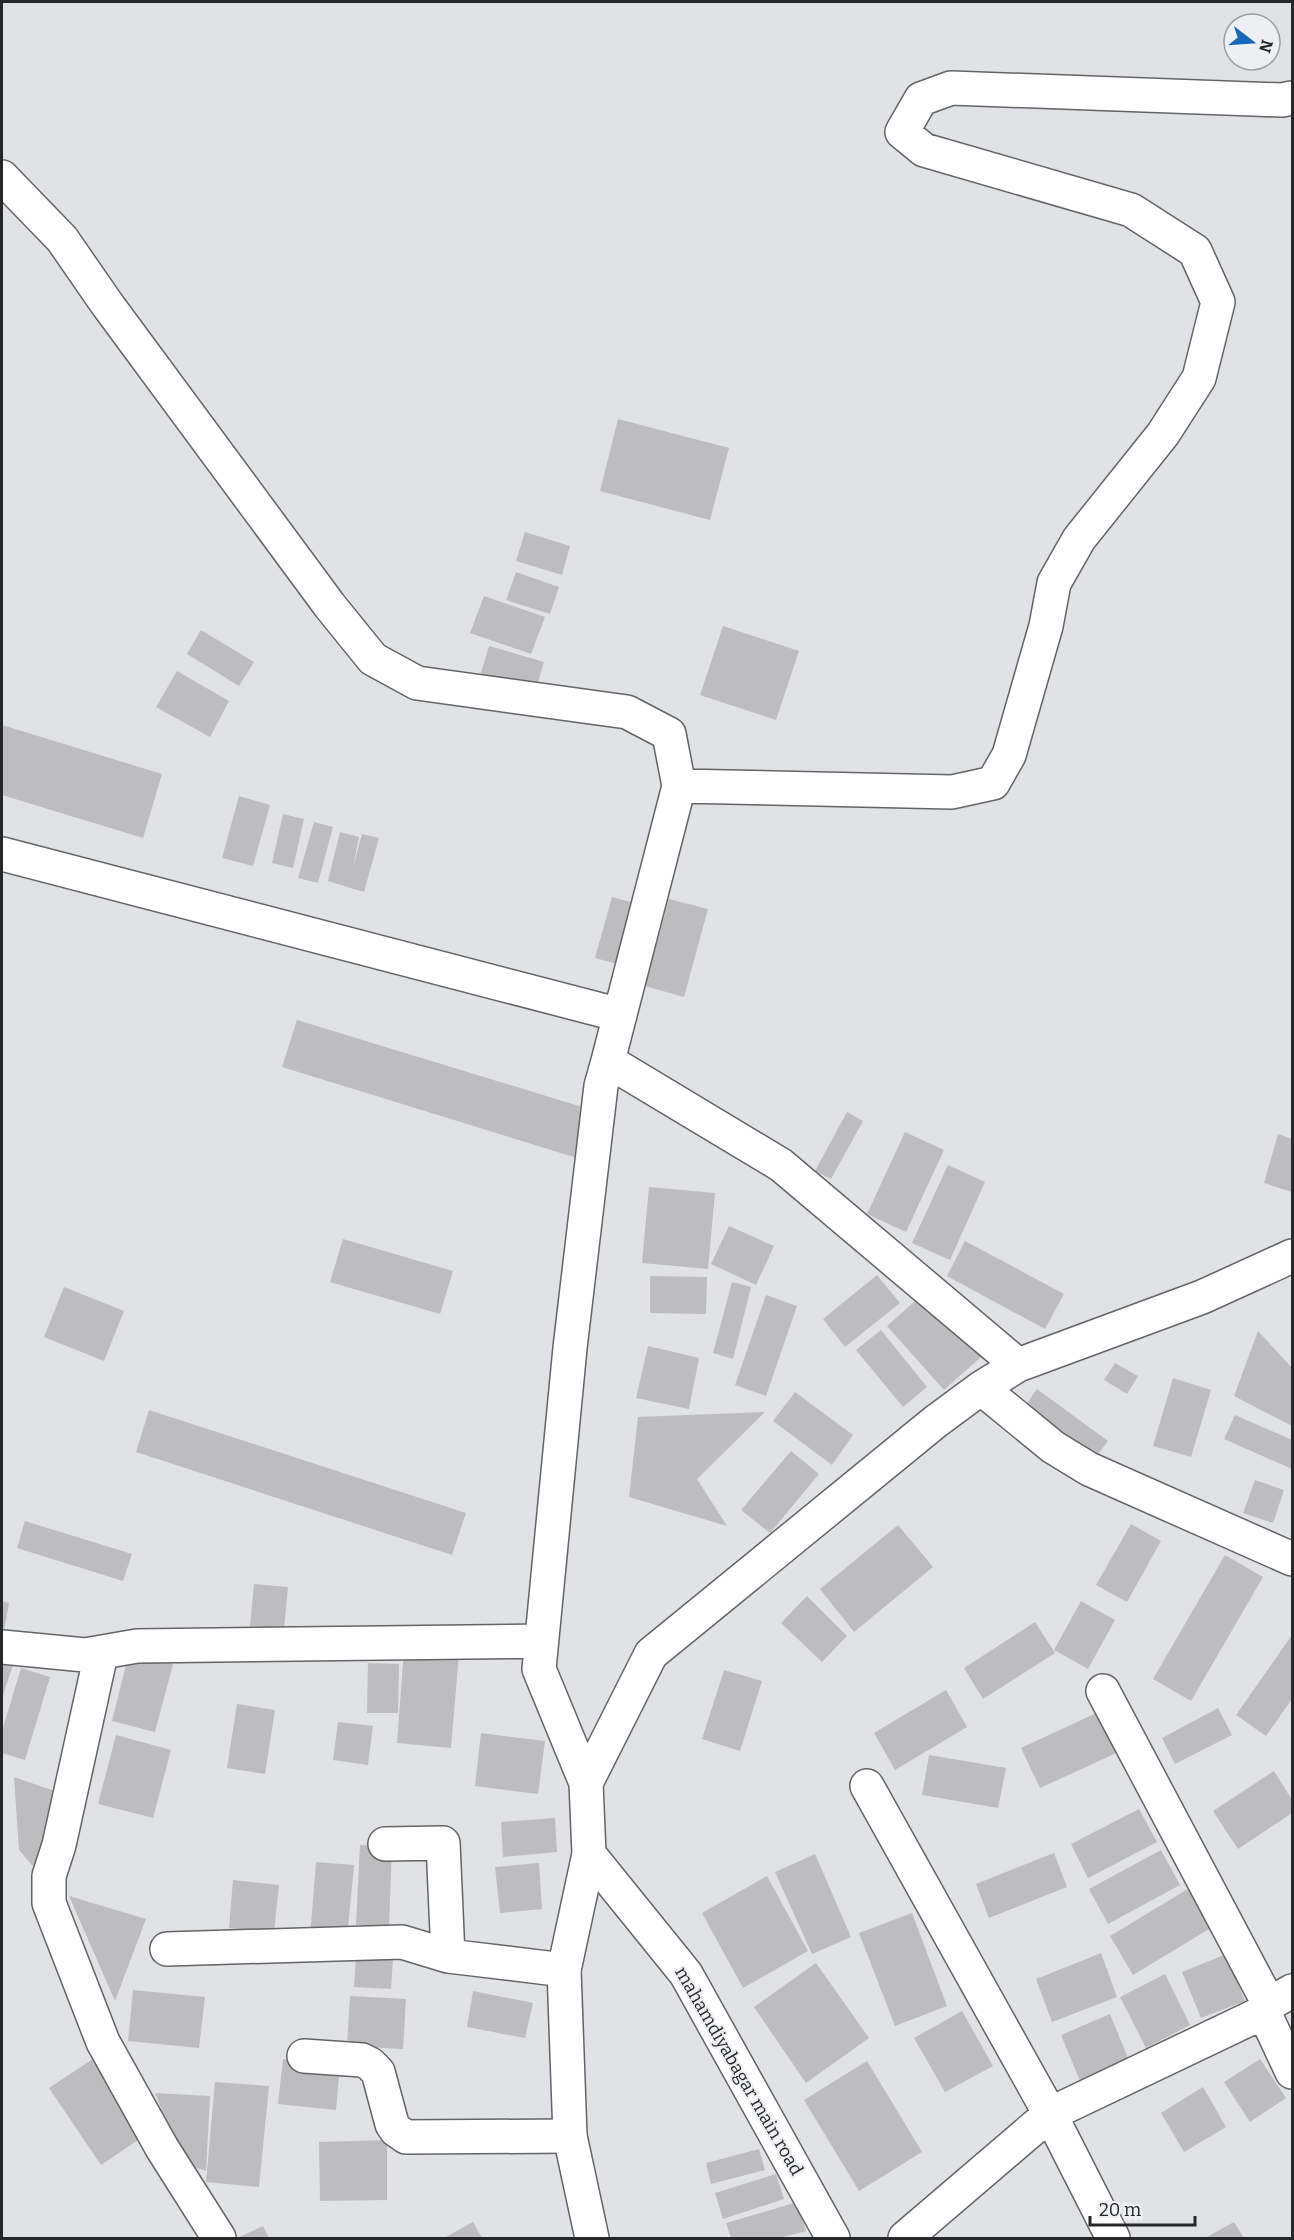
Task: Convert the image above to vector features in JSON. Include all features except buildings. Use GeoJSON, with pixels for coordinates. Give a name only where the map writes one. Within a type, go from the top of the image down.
{"type":"FeatureCollection","features":[{"type":"Feature","properties":{"kind":"street"},"geometry":{"type":"LineString","coordinates":[[679,786],[952,792],[993,783],[1010,755],[1046,626],[1054,583],[1078,539],[1163,434],[1199,378],[1218,302],[1195,251],[1131,210],[924,150],[902,132],[921,99],[951,88],[1282,100],[1293,98]]}},
{"type":"Feature","properties":{"kind":"street"},"geometry":{"type":"LineString","coordinates":[[2,177],[62,239],[128,333],[323,596],[373,659],[417,683],[627,712],[669,734],[679,786],[601,1086],[571,1336],[539,1670],[586,1784],[589,1854],[564,1970],[570,2136],[591,2238]]}},
{"type":"Feature","properties":{"kind":"street"},"geometry":{"type":"LineString","coordinates":[[2,854],[620,1015]]}},
{"type":"Feature","properties":{"kind":"street"},"geometry":{"type":"LineString","coordinates":[[609,1061],[781,1165],[1018,1365]]}},
{"type":"Feature","properties":{"kind":"street"},"geometry":{"type":"LineString","coordinates":[[586,1784],[651,1654],[935,1422],[981,1388],[1018,1365],[1202,1297],[1293,1256]]}},
{"type":"Feature","properties":{"kind":"street"},"geometry":{"type":"LineString","coordinates":[[981,1388],[1053,1448],[1089,1469],[1293,1559]]}},
{"type":"Feature","properties":{"kind":"street"},"geometry":{"type":"LineString","coordinates":[[2,1647],[85,1656],[137,1646],[541,1641]]}},
{"type":"Feature","properties":{"kind":"street"},"geometry":{"type":"LineString","coordinates":[[101,1654],[59,1845],[50,1876],[49,1903],[103,2042],[162,2148],[219,2238]]}},
{"type":"Feature","properties":{"kind":"street"},"geometry":{"type":"LineString","coordinates":[[1103,1691],[1275,2002],[1293,2072]]}},
{"type":"Feature","properties":{"kind":"street"},"geometry":{"type":"LineString","coordinates":[[867,1786],[1050,2114],[1113,2238]]}},
{"type":"Feature","properties":{"kind":"street"},"geometry":{"type":"LineString","coordinates":[[385,1844],[443,1843],[448,1956]]}},
{"type":"Feature","properties":{"kind":"street","name":"mahamdiyabagar main road"},"geometry":{"type":"LineString","coordinates":[[589,1854],[686,1974],[833,2238]]}},
{"type":"Feature","properties":{"kind":"street"},"geometry":{"type":"LineString","coordinates":[[167,1949],[402,1942],[448,1956],[564,1970]]}},
{"type":"Feature","properties":{"kind":"street"},"geometry":{"type":"LineString","coordinates":[[905,2238],[1050,2114],[1275,2002]]}},
{"type":"Feature","properties":{"kind":"street"},"geometry":{"type":"LineString","coordinates":[[304,2056],[362,2060],[370,2064],[378,2072],[392,2124],[406,2137],[570,2136]]}}]}
